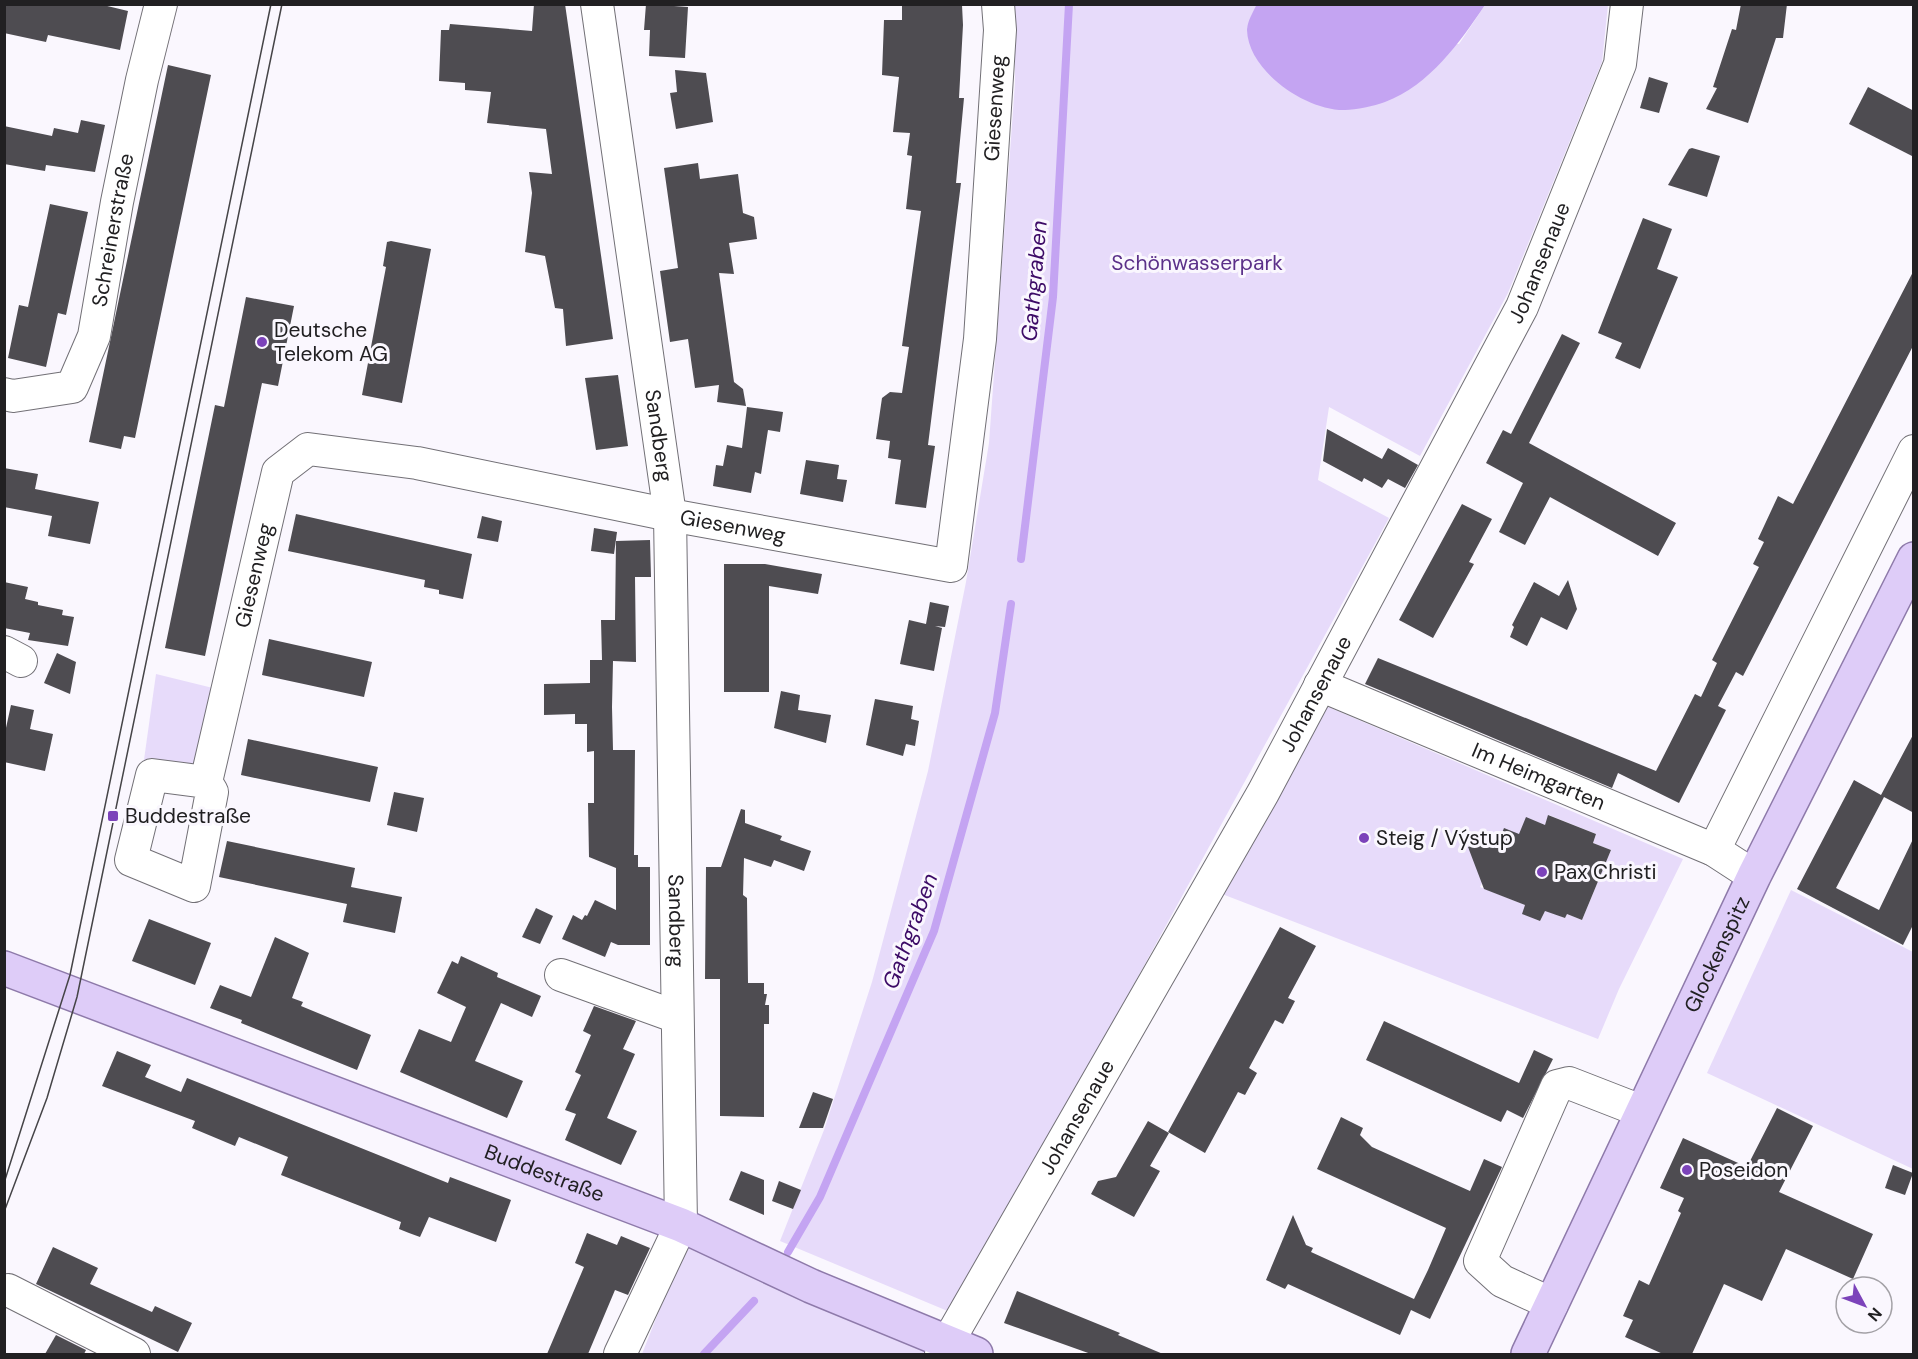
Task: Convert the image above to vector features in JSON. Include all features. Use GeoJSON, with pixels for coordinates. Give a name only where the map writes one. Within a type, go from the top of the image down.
{"type":"FeatureCollection","features":[{"type":"Feature","properties":{"kind":"main road","name":"Glockenspitz"},"geometry":{"type":"LineString","coordinates":[[1528,1354],[1754,876],[1914,559]]}},
{"type":"Feature","properties":{"kind":"main road","name":"Buddestraße"},"geometry":{"type":"LineString","coordinates":[[18,974],[681,1225],[955,1351]]}},
{"type":"Feature","properties":{"kind":"street","name":"Schreinerstraße"},"geometry":{"type":"LineString","coordinates":[[4,394],[13,396],[72,387],[94,336],[122,179],[142,80],[161,4]]}},
{"type":"Feature","properties":{"kind":"street","name":"Sandberg"},"geometry":{"type":"LineString","coordinates":[[597,4],[670,515],[681,1225],[620,1354]]}},
{"type":"Feature","properties":{"kind":"street","name":"Giesenweg"},"geometry":{"type":"LineString","coordinates":[[206,782],[278,472],[308,449],[417,463],[670,515],[951,566],[980,339],[1000,30],[998,4]]}},
{"type":"Feature","properties":{"kind":"street","name":"Johansenaue"},"geometry":{"type":"LineString","coordinates":[[955,1351],[1257,803],[1522,307],[1620,64],[1627,4]]}},
{"type":"Feature","properties":{"kind":"street"},"geometry":{"type":"LineString","coordinates":[[1714,850],[1914,451]]}},
{"type":"Feature","properties":{"kind":"street","name":"Im Heimgarten"},"geometry":{"type":"LineString","coordinates":[[1320,685],[1714,850],[1754,876]]}},
{"type":"Feature","properties":{"kind":"street"},"geometry":{"type":"LineString","coordinates":[[561,975],[678,1017]]}},
{"type":"Feature","properties":{"kind":"street"},"geometry":{"type":"LineString","coordinates":[[1552,1304],[1502,1281],[1480,1261],[1557,1086],[1569,1083],[1641,1111]]}},
{"type":"Feature","properties":{"kind":"street"},"geometry":{"type":"LineString","coordinates":[[8,1290],[116,1350]]}},
{"type":"Feature","properties":{"kind":"green space","name":"Schönwasserpark"},"geometry":{"type":"Polygon","coordinates":[[[1015,5],[1257,5],[1247,28],[1459,44],[1485,5],[1608,5],[1602,62],[1508,293],[1420,456],[1329,407],[1318,480],[1389,518],[1076,1090],[950,1312],[780,1241],[824,1130],[872,982],[928,771],[966,582],[989,443],[1015,83],[1015,5]]]}},
{"type":"Feature","properties":{"kind":"green space"},"geometry":{"type":"Polygon","coordinates":[[[156,674],[221,690],[202,774],[143,767],[156,674]]]}},
{"type":"Feature","properties":{"kind":"green space"},"geometry":{"type":"Polygon","coordinates":[[[1326,706],[1683,859],[1619,989],[1598,1039],[1222,894],[1326,706]],[[1549,815],[1538,842],[1500,837],[1468,847],[1484,879],[1480,887],[1525,905],[1523,914],[1540,921],[1547,906],[1562,917],[1565,918],[1567,914],[1582,920],[1611,850],[1593,843],[1596,834],[1549,815]]]}},
{"type":"Feature","properties":{"kind":"green space"},"geometry":{"type":"Polygon","coordinates":[[[1791,890],[1913,952],[1913,1169],[1707,1073],[1791,890]]]}},
{"type":"Feature","properties":{"kind":"green space"},"geometry":{"type":"Polygon","coordinates":[[[685,1245],[934,1346],[927,1354],[642,1354],[685,1245]]]}},
{"type":"Feature","properties":{"kind":"shaded area"},"geometry":{"type":"Polygon","coordinates":[[[1257,4],[1485,5],[1442,61],[1416,85],[1385,102],[1365,108],[1345,110],[1313,104],[1282,86],[1268,74],[1257,60],[1250,45],[1247,30],[1257,4]]]}},
{"type":"Feature","properties":{"kind":"building"},"geometry":{"type":"Polygon","coordinates":[[[4,4],[99,4],[128,11],[120,50],[48,35],[46,42],[4,33],[4,4]]]}},
{"type":"Feature","properties":{"kind":"building"},"geometry":{"type":"Polygon","coordinates":[[[534,4],[565,4],[613,339],[566,346],[563,309],[555,308],[545,256],[525,252],[532,193],[529,172],[552,174],[546,129],[487,123],[491,92],[465,90],[465,83],[439,81],[441,30],[449,30],[450,24],[532,31],[534,4]]]}},
{"type":"Feature","properties":{"kind":"building"},"geometry":{"type":"Polygon","coordinates":[[[646,4],[688,7],[685,58],[649,56],[650,30],[644,30],[646,4]]]}},
{"type":"Feature","properties":{"kind":"building"},"geometry":{"type":"Polygon","coordinates":[[[902,4],[962,5],[963,25],[959,98],[964,98],[956,183],[961,183],[928,445],[935,446],[926,508],[895,504],[901,460],[888,458],[890,441],[876,439],[882,398],[890,392],[902,393],[909,347],[902,346],[921,211],[906,209],[912,156],[907,155],[910,133],[893,132],[899,77],[882,75],[884,20],[902,20],[902,4]]]}},
{"type":"Feature","properties":{"kind":"building"},"geometry":{"type":"Polygon","coordinates":[[[1741,4],[1787,4],[1783,38],[1776,38],[1748,123],[1706,109],[1717,88],[1713,87],[1732,29],[1736,30],[1741,4]]]}},
{"type":"Feature","properties":{"kind":"building"},"geometry":{"type":"Polygon","coordinates":[[[168,65],[211,75],[135,438],[124,436],[121,449],[89,442],[168,65]]]}},
{"type":"Feature","properties":{"kind":"building"},"geometry":{"type":"Polygon","coordinates":[[[675,70],[706,73],[713,122],[676,129],[670,93],[677,92],[675,70]]]}},
{"type":"Feature","properties":{"kind":"building"},"geometry":{"type":"Polygon","coordinates":[[[1649,77],[1668,83],[1659,113],[1640,108],[1649,77]]]}},
{"type":"Feature","properties":{"kind":"building"},"geometry":{"type":"Polygon","coordinates":[[[1868,87],[1914,111],[1914,157],[1849,124],[1868,87]]]}},
{"type":"Feature","properties":{"kind":"building"},"geometry":{"type":"Polygon","coordinates":[[[81,120],[105,125],[95,172],[46,165],[45,171],[4,164],[4,126],[52,136],[54,128],[78,133],[81,120]]]}},
{"type":"Feature","properties":{"kind":"building"},"geometry":{"type":"Polygon","coordinates":[[[1689,149],[1720,156],[1707,197],[1668,185],[1689,149]]]}},
{"type":"Feature","properties":{"kind":"building"},"geometry":{"type":"Polygon","coordinates":[[[698,163],[700,179],[738,174],[743,213],[754,217],[757,239],[729,243],[734,274],[719,273],[734,382],[743,389],[746,406],[717,402],[719,385],[695,388],[688,339],[670,342],[660,271],[678,268],[664,168],[698,163]]]}},
{"type":"Feature","properties":{"kind":"building"},"geometry":{"type":"Polygon","coordinates":[[[50,204],[88,212],[66,315],[58,313],[46,367],[8,358],[19,305],[28,307],[50,204]]]}},
{"type":"Feature","properties":{"kind":"building"},"geometry":{"type":"Polygon","coordinates":[[[1643,218],[1672,229],[1657,269],[1678,277],[1640,369],[1615,358],[1622,343],[1598,333],[1643,218]]]}},
{"type":"Feature","properties":{"kind":"building"},"geometry":{"type":"Polygon","coordinates":[[[387,242],[431,249],[402,403],[362,395],[386,267],[383,266],[387,242]]]}},
{"type":"Feature","properties":{"kind":"building"},"geometry":{"type":"Polygon","coordinates":[[[1914,270],[1914,344],[1743,676],[1736,672],[1718,706],[1726,710],[1679,803],[1618,773],[1612,788],[1365,684],[1378,658],[1656,771],[1695,694],[1701,697],[1717,663],[1712,660],[1759,567],[1753,564],[1764,542],[1758,539],[1778,496],[1793,504],[1914,270]]]}},
{"type":"Feature","properties":{"kind":"building"},"geometry":{"type":"Polygon","coordinates":[[[246,297],[294,306],[278,386],[262,383],[205,656],[165,648],[215,405],[224,407],[246,297]]]}},
{"type":"Feature","properties":{"kind":"building"},"geometry":{"type":"Polygon","coordinates":[[[1562,334],[1580,343],[1529,443],[1676,523],[1658,556],[1550,497],[1525,545],[1499,532],[1523,483],[1486,463],[1503,430],[1511,434],[1562,334]]]}},
{"type":"Feature","properties":{"kind":"building"},"geometry":{"type":"Polygon","coordinates":[[[618,375],[628,446],[596,450],[585,378],[618,375]]]}},
{"type":"Feature","properties":{"kind":"building"},"geometry":{"type":"Polygon","coordinates":[[[747,407],[783,412],[780,432],[768,430],[761,474],[755,472],[751,493],[713,486],[716,465],[723,466],[727,445],[742,448],[747,407]]]}},
{"type":"Feature","properties":{"kind":"building"},"geometry":{"type":"Polygon","coordinates":[[[1327,429],[1382,459],[1388,448],[1418,465],[1405,488],[1388,479],[1382,488],[1364,478],[1362,482],[1323,461],[1327,429]]]}},
{"type":"Feature","properties":{"kind":"building"},"geometry":{"type":"Polygon","coordinates":[[[806,460],[839,465],[837,479],[847,480],[843,502],[800,494],[806,460]]]}},
{"type":"Feature","properties":{"kind":"building"},"geometry":{"type":"Polygon","coordinates":[[[4,468],[38,474],[35,489],[99,502],[90,544],[48,536],[52,516],[4,507],[4,468]]]}},
{"type":"Feature","properties":{"kind":"building"},"geometry":{"type":"Polygon","coordinates":[[[1462,504],[1492,519],[1469,562],[1474,564],[1433,638],[1399,620],[1462,504]]]}},
{"type":"Feature","properties":{"kind":"building"},"geometry":{"type":"Polygon","coordinates":[[[296,514],[472,554],[463,599],[439,594],[439,590],[424,587],[425,580],[288,551],[296,514]]]}},
{"type":"Feature","properties":{"kind":"building"},"geometry":{"type":"Polygon","coordinates":[[[482,516],[502,521],[498,542],[477,538],[482,516]]]}},
{"type":"Feature","properties":{"kind":"building"},"geometry":{"type":"Polygon","coordinates":[[[594,528],[617,532],[614,554],[591,551],[594,528]]]}},
{"type":"Feature","properties":{"kind":"building"},"geometry":{"type":"Polygon","coordinates":[[[650,540],[651,577],[635,577],[636,662],[613,661],[612,707],[613,750],[635,750],[634,855],[638,855],[638,867],[650,867],[650,945],[618,945],[611,942],[605,957],[562,939],[573,915],[582,920],[585,915],[587,916],[595,900],[616,910],[616,868],[589,857],[588,803],[594,803],[594,751],[587,752],[587,724],[575,724],[575,714],[544,715],[544,684],[590,683],[590,660],[602,660],[601,620],[615,620],[616,541],[650,540]]]}},
{"type":"Feature","properties":{"kind":"building"},"geometry":{"type":"Polygon","coordinates":[[[724,564],[765,564],[822,574],[818,594],[769,586],[769,692],[724,692],[724,564]]]}},
{"type":"Feature","properties":{"kind":"building"},"geometry":{"type":"Polygon","coordinates":[[[1568,580],[1577,609],[1567,630],[1541,617],[1527,646],[1510,637],[1514,627],[1512,625],[1534,582],[1559,596],[1568,580]]]}},
{"type":"Feature","properties":{"kind":"building"},"geometry":{"type":"Polygon","coordinates":[[[4,582],[28,587],[25,599],[38,602],[38,605],[63,610],[62,615],[74,617],[68,646],[28,640],[30,633],[4,628],[4,582]]]}},
{"type":"Feature","properties":{"kind":"building"},"geometry":{"type":"Polygon","coordinates":[[[930,602],[949,606],[945,627],[935,626],[942,628],[934,671],[900,664],[909,620],[926,624],[930,602]]]}},
{"type":"Feature","properties":{"kind":"building"},"geometry":{"type":"Polygon","coordinates":[[[269,639],[372,662],[364,697],[262,675],[269,639]]]}},
{"type":"Feature","properties":{"kind":"building"},"geometry":{"type":"Polygon","coordinates":[[[57,653],[76,662],[70,694],[44,683],[57,653]]]}},
{"type":"Feature","properties":{"kind":"building"},"geometry":{"type":"Polygon","coordinates":[[[781,691],[800,695],[798,710],[831,715],[826,743],[774,728],[781,691]]]}},
{"type":"Feature","properties":{"kind":"building"},"geometry":{"type":"Polygon","coordinates":[[[875,699],[913,706],[911,719],[919,721],[915,746],[906,744],[903,756],[866,745],[875,699]]]}},
{"type":"Feature","properties":{"kind":"building"},"geometry":{"type":"Polygon","coordinates":[[[11,705],[34,710],[30,729],[53,734],[45,771],[4,762],[4,737],[11,705]]]}},
{"type":"Feature","properties":{"kind":"building"},"geometry":{"type":"Polygon","coordinates":[[[1914,733],[1914,813],[1884,797],[1836,888],[1879,910],[1914,837],[1914,923],[1903,945],[1797,889],[1854,780],[1881,795],[1914,733]]]}},
{"type":"Feature","properties":{"kind":"building"},"geometry":{"type":"Polygon","coordinates":[[[248,739],[378,767],[370,802],[241,775],[248,739]]]}},
{"type":"Feature","properties":{"kind":"building"},"geometry":{"type":"Polygon","coordinates":[[[394,792],[424,798],[417,832],[387,825],[394,792]]]}},
{"type":"Feature","properties":{"kind":"building"},"geometry":{"type":"Polygon","coordinates":[[[741,809],[745,810],[745,823],[782,836],[780,840],[811,851],[804,871],[774,860],[771,867],[744,858],[743,895],[747,898],[748,983],[764,983],[764,994],[767,994],[765,1005],[769,1005],[769,1024],[764,1024],[764,1117],[720,1116],[720,979],[705,979],[706,867],[721,867],[741,809]]]}},
{"type":"Feature","properties":{"kind":"building","name":"Pax Christi"},"geometry":{"type":"Polygon","coordinates":[[[1548,815],[1596,834],[1593,843],[1611,850],[1582,920],[1567,914],[1565,918],[1545,911],[1540,921],[1522,914],[1525,905],[1484,889],[1468,847],[1502,833],[1504,828],[1519,834],[1526,817],[1545,825],[1548,815]]]}},
{"type":"Feature","properties":{"kind":"building"},"geometry":{"type":"Polygon","coordinates":[[[227,841],[355,868],[351,887],[402,897],[395,933],[343,922],[347,904],[219,877],[227,841]]]}},
{"type":"Feature","properties":{"kind":"building"},"geometry":{"type":"Polygon","coordinates":[[[536,908],[553,916],[540,944],[522,937],[536,908]]]}},
{"type":"Feature","properties":{"kind":"building"},"geometry":{"type":"Polygon","coordinates":[[[149,919],[211,943],[195,985],[132,961],[149,919]]]}},
{"type":"Feature","properties":{"kind":"building"},"geometry":{"type":"Polygon","coordinates":[[[1280,927],[1316,946],[1288,998],[1295,1001],[1283,1024],[1275,1020],[1249,1068],[1257,1073],[1245,1095],[1238,1092],[1205,1153],[1168,1132],[1280,927]]]}},
{"type":"Feature","properties":{"kind":"building"},"geometry":{"type":"Polygon","coordinates":[[[275,937],[309,953],[292,998],[303,1002],[301,1006],[371,1035],[357,1070],[210,1008],[220,985],[251,997],[275,937]]]}},
{"type":"Feature","properties":{"kind":"building"},"geometry":{"type":"Polygon","coordinates":[[[461,956],[498,973],[497,977],[541,996],[532,1017],[501,1003],[475,1061],[523,1081],[507,1118],[400,1072],[419,1029],[451,1042],[466,1007],[437,993],[452,961],[458,964],[461,956]]]}},
{"type":"Feature","properties":{"kind":"building"},"geometry":{"type":"Polygon","coordinates":[[[594,1006],[636,1021],[623,1049],[635,1054],[607,1118],[637,1131],[621,1165],[565,1140],[576,1114],[565,1110],[581,1075],[575,1072],[591,1035],[583,1031],[594,1006]]]}},
{"type":"Feature","properties":{"kind":"building"},"geometry":{"type":"Polygon","coordinates":[[[1384,1021],[1519,1083],[1534,1050],[1553,1059],[1523,1118],[1507,1110],[1501,1122],[1366,1060],[1384,1021]]]}},
{"type":"Feature","properties":{"kind":"building"},"geometry":{"type":"Polygon","coordinates":[[[117,1051],[151,1065],[145,1077],[181,1092],[187,1078],[448,1183],[450,1177],[511,1200],[496,1242],[429,1217],[420,1237],[409,1233],[399,1229],[401,1222],[281,1175],[288,1157],[239,1137],[235,1146],[192,1128],[195,1121],[102,1086],[117,1051]]]}},
{"type":"Feature","properties":{"kind":"building"},"geometry":{"type":"Polygon","coordinates":[[[813,1092],[833,1099],[823,1128],[799,1128],[813,1092]]]}},
{"type":"Feature","properties":{"kind":"building"},"geometry":{"type":"Polygon","coordinates":[[[1777,1108],[1813,1126],[1779,1192],[1873,1234],[1855,1275],[1844,1275],[1786,1249],[1762,1301],[1724,1284],[1692,1354],[1663,1354],[1625,1337],[1633,1320],[1623,1316],[1639,1280],[1649,1285],[1681,1213],[1678,1211],[1684,1198],[1660,1188],[1683,1138],[1747,1167],[1777,1108]]]}},
{"type":"Feature","properties":{"kind":"building"},"geometry":{"type":"Polygon","coordinates":[[[1341,1117],[1363,1128],[1360,1135],[1372,1147],[1470,1191],[1484,1159],[1502,1167],[1430,1319],[1411,1310],[1400,1335],[1288,1284],[1285,1289],[1266,1280],[1293,1215],[1306,1245],[1313,1248],[1311,1252],[1414,1299],[1428,1270],[1446,1228],[1317,1169],[1341,1117]]]}},
{"type":"Feature","properties":{"kind":"building"},"geometry":{"type":"Polygon","coordinates":[[[1148,1121],[1169,1133],[1150,1166],[1160,1171],[1134,1217],[1091,1194],[1098,1181],[1116,1177],[1148,1121]]]}},
{"type":"Feature","properties":{"kind":"building"},"geometry":{"type":"Polygon","coordinates":[[[1893,1165],[1913,1173],[1905,1195],[1885,1188],[1893,1165]]]}},
{"type":"Feature","properties":{"kind":"building"},"geometry":{"type":"Polygon","coordinates":[[[741,1171],[764,1180],[764,1215],[729,1200],[741,1171]]]}},
{"type":"Feature","properties":{"kind":"building"},"geometry":{"type":"Polygon","coordinates":[[[779,1181],[801,1190],[793,1209],[772,1201],[779,1181]]]}},
{"type":"Feature","properties":{"kind":"building"},"geometry":{"type":"Polygon","coordinates":[[[587,1233],[617,1245],[621,1236],[650,1248],[628,1295],[615,1290],[588,1354],[547,1354],[584,1267],[575,1263],[587,1233]]]}},
{"type":"Feature","properties":{"kind":"building"},"geometry":{"type":"Polygon","coordinates":[[[53,1247],[98,1268],[90,1284],[152,1312],[155,1306],[192,1323],[178,1352],[36,1284],[53,1247]]]}},
{"type":"Feature","properties":{"kind":"building"},"geometry":{"type":"Polygon","coordinates":[[[1017,1291],[1120,1333],[1118,1335],[1163,1354],[1091,1354],[1004,1323],[1017,1291]]]}},
{"type":"Feature","properties":{"kind":"building"},"geometry":{"type":"Polygon","coordinates":[[[56,1335],[86,1350],[84,1354],[45,1354],[56,1335]]]}},
{"type":"Feature","properties":{"kind":"waterway","name":"Gathgraben"},"geometry":{"type":"LineString","coordinates":[[1021,559],[1053,297],[1069,4]]}},
{"type":"Feature","properties":{"kind":"waterway","name":"Gathgraben"},"geometry":{"type":"LineString","coordinates":[[788,1252],[820,1197],[934,931],[995,713],[1011,604]]}},
{"type":"Feature","properties":{"kind":"waterway","name":"Gathgraben"},"geometry":{"type":"LineString","coordinates":[[704,1354],[754,1301]]}},
{"type":"Feature","properties":{"kind":"tram line"},"geometry":{"type":"LineString","coordinates":[[4,1183],[70,975],[271,4]]}},
{"type":"Feature","properties":{"kind":"tram line"},"geometry":{"type":"LineString","coordinates":[[4,1212],[47,1098],[77,997],[282,4]]}},
{"type":"Feature","properties":{"kind":"place","name":"Deutsche Telekom AG"},"geometry":{"type":"Point","coordinates":[262,342]}},
{"type":"Feature","properties":{"kind":"place","name":"Buddestraße"},"geometry":{"type":"Point","coordinates":[113,816]}},
{"type":"Feature","properties":{"kind":"place","name":"Steig / Výstup"},"geometry":{"type":"Point","coordinates":[1364,838]}},
{"type":"Feature","properties":{"kind":"place","name":"Pax Christi"},"geometry":{"type":"Point","coordinates":[1542,872]}},
{"type":"Feature","properties":{"kind":"place","name":"Poseidon"},"geometry":{"type":"Point","coordinates":[1687,1170]}}]}
